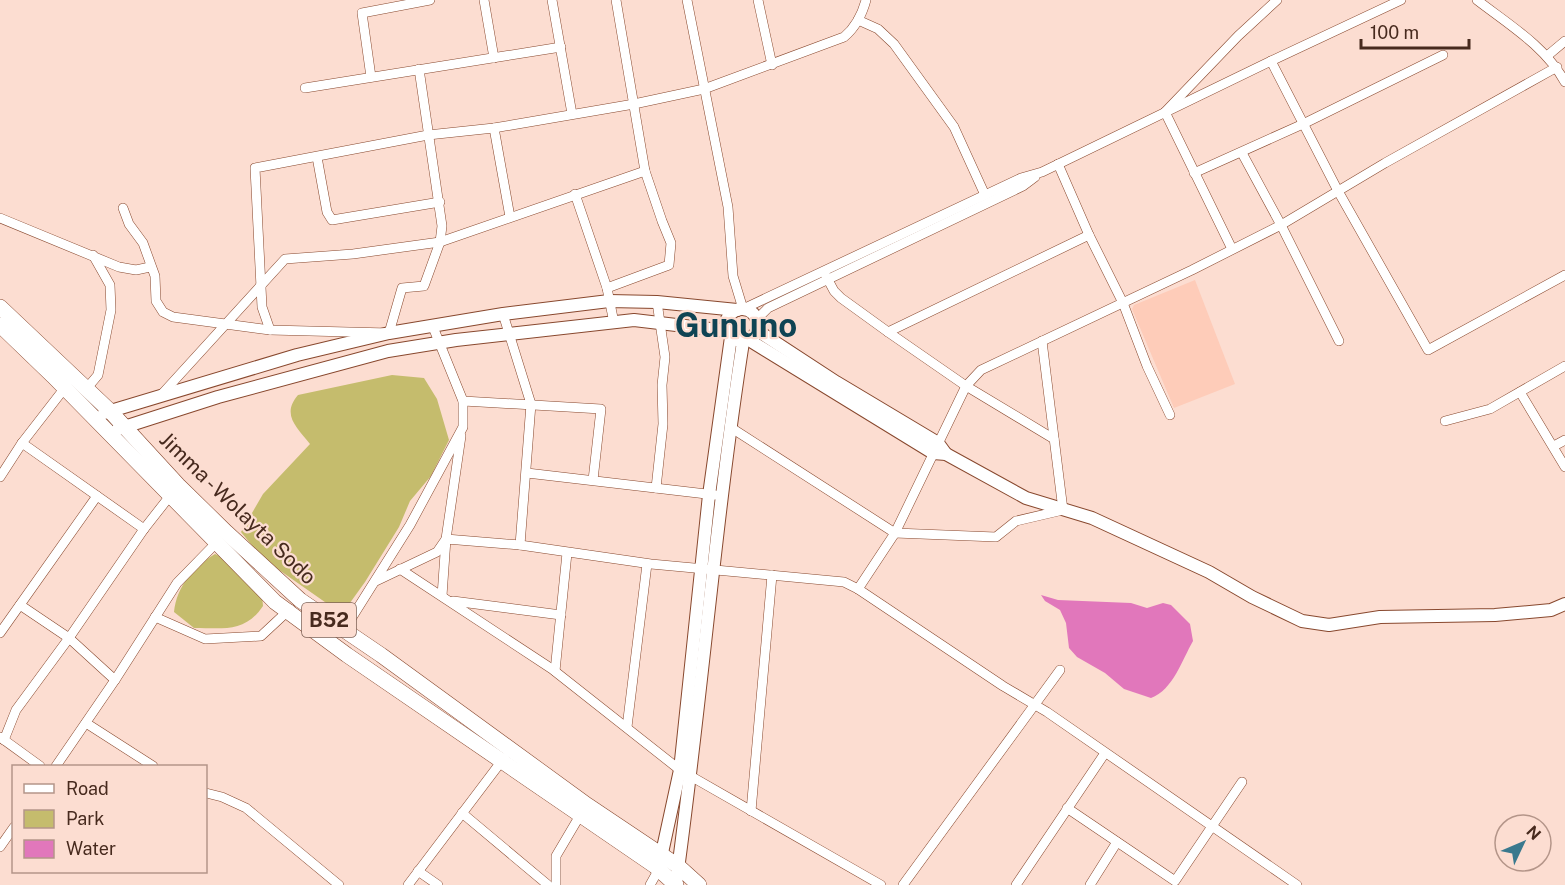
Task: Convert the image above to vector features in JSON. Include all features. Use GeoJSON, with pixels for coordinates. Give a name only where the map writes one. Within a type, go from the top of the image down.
{"type":"FeatureCollection","features":[{"type":"Feature","properties":{"kind":"highway","name":"Jimma - Wolayta Sodo"},"geometry":{"type":"LineString","coordinates":[[0,307],[69,382],[93,417],[108,433],[174,490],[221,538],[274,602],[347,655],[506,756],[660,862],[676,885]]}},
{"type":"Feature","properties":{"kind":"highway","name":"Jimma - Wolayta Sodo"},"geometry":{"type":"LineString","coordinates":[[0,325],[69,382],[87,388],[124,426],[174,490]]}},
{"type":"Feature","properties":{"kind":"highway","name":"Jimma - Wolayta Sodo"},"geometry":{"type":"LineString","coordinates":[[221,538],[300,600],[381,655],[506,756]]}},
{"type":"Feature","properties":{"kind":"highway","name":"Jimma - Wolayta Sodo"},"geometry":{"type":"LineString","coordinates":[[660,862],[678,866],[699,885]]}},
{"type":"Feature","properties":{"kind":"main road"},"geometry":{"type":"LineString","coordinates":[[93,417],[162,394],[297,355],[389,333],[608,295],[749,310],[752,333],[716,495]]}},
{"type":"Feature","properties":{"kind":"main road"},"geometry":{"type":"LineString","coordinates":[[676,885],[685,773],[716,495],[729,334],[727,318],[740,309]]}},
{"type":"Feature","properties":{"kind":"main road"},"geometry":{"type":"LineString","coordinates":[[108,433],[218,397],[388,351],[439,343],[634,320],[729,334],[752,333],[904,430],[1026,498],[1092,518],[1209,572],[1252,597],[1302,621],[1329,625],[1380,617],[1495,615],[1551,610],[1565,604]]}},
{"type":"Feature","properties":{"kind":"main road"},"geometry":{"type":"LineString","coordinates":[[660,862],[685,773]]}},
{"type":"Feature","properties":{"kind":"street"},"geometry":{"type":"LineString","coordinates":[[371,77],[362,13],[430,0]]}},
{"type":"Feature","properties":{"kind":"street"},"geometry":{"type":"LineString","coordinates":[[484,0],[494,58]]}},
{"type":"Feature","properties":{"kind":"street"},"geometry":{"type":"LineString","coordinates":[[552,0],[573,114]]}},
{"type":"Feature","properties":{"kind":"street"},"geometry":{"type":"LineString","coordinates":[[608,295],[669,265],[671,243],[645,171],[616,0]]}},
{"type":"Feature","properties":{"kind":"street"},"geometry":{"type":"LineString","coordinates":[[687,0],[728,207],[733,276],[740,309],[826,276],[1023,186],[1058,164],[1271,60],[1401,0]]}},
{"type":"Feature","properties":{"kind":"street"},"geometry":{"type":"LineString","coordinates":[[758,0],[772,65]]}},
{"type":"Feature","properties":{"kind":"street"},"geometry":{"type":"LineString","coordinates":[[270,330],[262,307],[255,168],[428,135],[494,128],[634,104],[704,89],[844,38],[858,20],[866,0]]}},
{"type":"Feature","properties":{"kind":"street"},"geometry":{"type":"LineString","coordinates":[[1165,112],[1238,36],[1277,0]]}},
{"type":"Feature","properties":{"kind":"street"},"geometry":{"type":"LineString","coordinates":[[1476,0],[1539,48],[1557,67],[1565,82]]}},
{"type":"Feature","properties":{"kind":"street"},"geometry":{"type":"LineString","coordinates":[[858,20],[878,29],[908,62],[954,127],[985,195]]}},
{"type":"Feature","properties":{"kind":"street"},"geometry":{"type":"LineString","coordinates":[[1547,56],[1565,41]]}},
{"type":"Feature","properties":{"kind":"street"},"geometry":{"type":"LineString","coordinates":[[305,88],[561,47]]}},
{"type":"Feature","properties":{"kind":"street"},"geometry":{"type":"LineString","coordinates":[[1194,173],[1242,153],[1443,55]]}},
{"type":"Feature","properties":{"kind":"street"},"geometry":{"type":"LineString","coordinates":[[1271,60],[1338,191],[1428,350],[1565,275]]}},
{"type":"Feature","properties":{"kind":"street"},"geometry":{"type":"LineString","coordinates":[[858,589],[895,533],[966,386],[981,370],[1281,225],[1385,163],[1557,67]]}},
{"type":"Feature","properties":{"kind":"street"},"geometry":{"type":"LineString","coordinates":[[123,208],[129,224],[143,243],[155,276],[156,301],[163,312],[172,317],[270,330],[389,333],[402,288],[424,286],[440,242],[442,226],[419,69]]}},
{"type":"Feature","properties":{"kind":"street"},"geometry":{"type":"LineString","coordinates":[[1165,112],[1232,249]]}},
{"type":"Feature","properties":{"kind":"street"},"geometry":{"type":"LineString","coordinates":[[494,128],[510,217]]}},
{"type":"Feature","properties":{"kind":"street"},"geometry":{"type":"LineString","coordinates":[[1242,153],[1281,225],[1339,342]]}},
{"type":"Feature","properties":{"kind":"street"},"geometry":{"type":"LineString","coordinates":[[317,157],[327,212],[332,220],[440,202]]}},
{"type":"Feature","properties":{"kind":"street"},"geometry":{"type":"LineString","coordinates":[[1058,164],[1089,235],[1123,303],[1147,366],[1170,415]]}},
{"type":"Feature","properties":{"kind":"street"},"geometry":{"type":"LineString","coordinates":[[162,394],[285,259],[353,254],[440,242],[645,171]]}},
{"type":"Feature","properties":{"kind":"street"},"geometry":{"type":"LineString","coordinates":[[752,333],[768,308],[985,195],[1021,178],[1042,172]]}},
{"type":"Feature","properties":{"kind":"street"},"geometry":{"type":"LineString","coordinates":[[575,194],[608,295],[614,323]]}},
{"type":"Feature","properties":{"kind":"street"},"geometry":{"type":"LineString","coordinates":[[0,218],[119,267],[136,270],[150,267]]}},
{"type":"Feature","properties":{"kind":"street"},"geometry":{"type":"LineString","coordinates":[[888,332],[1089,235]]}},
{"type":"Feature","properties":{"kind":"street"},"geometry":{"type":"LineString","coordinates":[[87,388],[98,375],[111,310],[110,285],[93,255]]}},
{"type":"Feature","properties":{"kind":"street"},"geometry":{"type":"LineString","coordinates":[[826,276],[834,291],[841,298],[888,332],[966,386],[1054,439]]}},
{"type":"Feature","properties":{"kind":"street"},"geometry":{"type":"LineString","coordinates":[[657,302],[665,357],[662,385],[663,424],[657,488]]}},
{"type":"Feature","properties":{"kind":"street"},"geometry":{"type":"LineString","coordinates":[[503,314],[531,404],[520,546]]}},
{"type":"Feature","properties":{"kind":"street"},"geometry":{"type":"LineString","coordinates":[[433,327],[463,400],[463,428],[446,539],[445,599]]}},
{"type":"Feature","properties":{"kind":"street"},"geometry":{"type":"LineString","coordinates":[[730,427],[895,533],[996,537],[1016,521],[1063,510],[1042,341]]}},
{"type":"Feature","properties":{"kind":"street"},"geometry":{"type":"LineString","coordinates":[[1445,421],[1490,409],[1565,366]]}},
{"type":"Feature","properties":{"kind":"street"},"geometry":{"type":"LineString","coordinates":[[0,477],[2,466],[69,382]]}},
{"type":"Feature","properties":{"kind":"street"},"geometry":{"type":"LineString","coordinates":[[1520,392],[1565,467]]}},
{"type":"Feature","properties":{"kind":"street"},"geometry":{"type":"LineString","coordinates":[[463,400],[602,409],[593,480]]}},
{"type":"Feature","properties":{"kind":"street"},"geometry":{"type":"LineString","coordinates":[[344,630],[410,525],[463,428]]}},
{"type":"Feature","properties":{"kind":"street"},"geometry":{"type":"LineString","coordinates":[[1554,446],[1565,440]]}},
{"type":"Feature","properties":{"kind":"street"},"geometry":{"type":"LineString","coordinates":[[22,443],[144,529]]}},
{"type":"Feature","properties":{"kind":"street"},"geometry":{"type":"LineString","coordinates":[[527,472],[716,495]]}},
{"type":"Feature","properties":{"kind":"street"},"geometry":{"type":"LineString","coordinates":[[39,765],[2,738],[16,710],[174,490]]}},
{"type":"Feature","properties":{"kind":"street"},"geometry":{"type":"LineString","coordinates":[[0,633],[97,496]]}},
{"type":"Feature","properties":{"kind":"street"},"geometry":{"type":"LineString","coordinates":[[57,765],[177,583],[221,538]]}},
{"type":"Feature","properties":{"kind":"street"},"geometry":{"type":"LineString","coordinates":[[446,539],[520,546],[647,564],[844,582],[858,589],[1003,686],[1035,704],[1298,885]]}},
{"type":"Feature","properties":{"kind":"street"},"geometry":{"type":"LineString","coordinates":[[376,581],[437,552],[446,539]]}},
{"type":"Feature","properties":{"kind":"street"},"geometry":{"type":"LineString","coordinates":[[555,671],[567,553]]}},
{"type":"Feature","properties":{"kind":"street"},"geometry":{"type":"LineString","coordinates":[[627,728],[647,564]]}},
{"type":"Feature","properties":{"kind":"street"},"geometry":{"type":"LineString","coordinates":[[400,569],[555,671],[685,773],[881,885]]}},
{"type":"Feature","properties":{"kind":"street"},"geometry":{"type":"LineString","coordinates":[[752,812],[772,575]]}},
{"type":"Feature","properties":{"kind":"street"},"geometry":{"type":"LineString","coordinates":[[445,599],[561,615]]}},
{"type":"Feature","properties":{"kind":"street"},"geometry":{"type":"LineString","coordinates":[[155,617],[205,639],[261,636],[300,600]]}},
{"type":"Feature","properties":{"kind":"street"},"geometry":{"type":"LineString","coordinates":[[20,605],[69,638],[115,680]]}},
{"type":"Feature","properties":{"kind":"street"},"geometry":{"type":"LineString","coordinates":[[903,885],[1060,670]]}},
{"type":"Feature","properties":{"kind":"street"},"geometry":{"type":"LineString","coordinates":[[86,723],[151,765]]}},
{"type":"Feature","properties":{"kind":"street"},"geometry":{"type":"LineString","coordinates":[[1016,885],[1105,753]]}},
{"type":"Feature","properties":{"kind":"street"},"geometry":{"type":"LineString","coordinates":[[408,885],[506,756]]}},
{"type":"Feature","properties":{"kind":"street"},"geometry":{"type":"LineString","coordinates":[[1067,808],[1175,881],[1214,827],[1242,782]]}},
{"type":"Feature","properties":{"kind":"street"},"geometry":{"type":"LineString","coordinates":[[207,794],[222,797],[246,808],[339,885]]}},
{"type":"Feature","properties":{"kind":"street"},"geometry":{"type":"LineString","coordinates":[[556,885],[556,856],[584,810]]}},
{"type":"Feature","properties":{"kind":"street"},"geometry":{"type":"LineString","coordinates":[[462,813],[548,885]]}},
{"type":"Feature","properties":{"kind":"street"},"geometry":{"type":"LineString","coordinates":[[0,828],[11,831],[0,847]]}},
{"type":"Feature","properties":{"kind":"street"},"geometry":{"type":"LineString","coordinates":[[1090,885],[1117,842]]}},
{"type":"Feature","properties":{"kind":"street"},"geometry":{"type":"LineString","coordinates":[[650,885],[660,862]]}},
{"type":"Feature","properties":{"kind":"street"},"geometry":{"type":"LineString","coordinates":[[418,871],[438,885]]}},
{"type":"Feature","properties":{"kind":"shaded area"},"geometry":{"type":"Polygon","coordinates":[[[1195,280],[1235,384],[1174,408],[1132,309],[1134,305],[1195,280]]]}},
{"type":"Feature","properties":{"kind":"green space"},"geometry":{"type":"Polygon","coordinates":[[[392,375],[424,378],[437,399],[449,440],[431,476],[410,501],[399,527],[342,614],[262,558],[241,532],[263,494],[310,444],[296,426],[291,415],[293,402],[298,395],[392,375]]]}},
{"type":"Feature","properties":{"kind":"green space"},"geometry":{"type":"Polygon","coordinates":[[[215,554],[228,560],[262,595],[263,606],[256,615],[241,625],[224,628],[194,628],[174,612],[176,603],[187,578],[215,554]]]}},
{"type":"Feature","properties":{"kind":"water"},"geometry":{"type":"Polygon","coordinates":[[[1041,595],[1058,600],[1131,603],[1147,608],[1163,603],[1171,605],[1190,624],[1193,641],[1171,681],[1159,694],[1151,698],[1124,689],[1105,673],[1077,657],[1069,648],[1066,623],[1060,610],[1045,601],[1041,595]]]}},
{"type":"Feature","properties":{"kind":"district","name":"Gununo"},"geometry":{"type":"Point","coordinates":[736,325]}}]}
